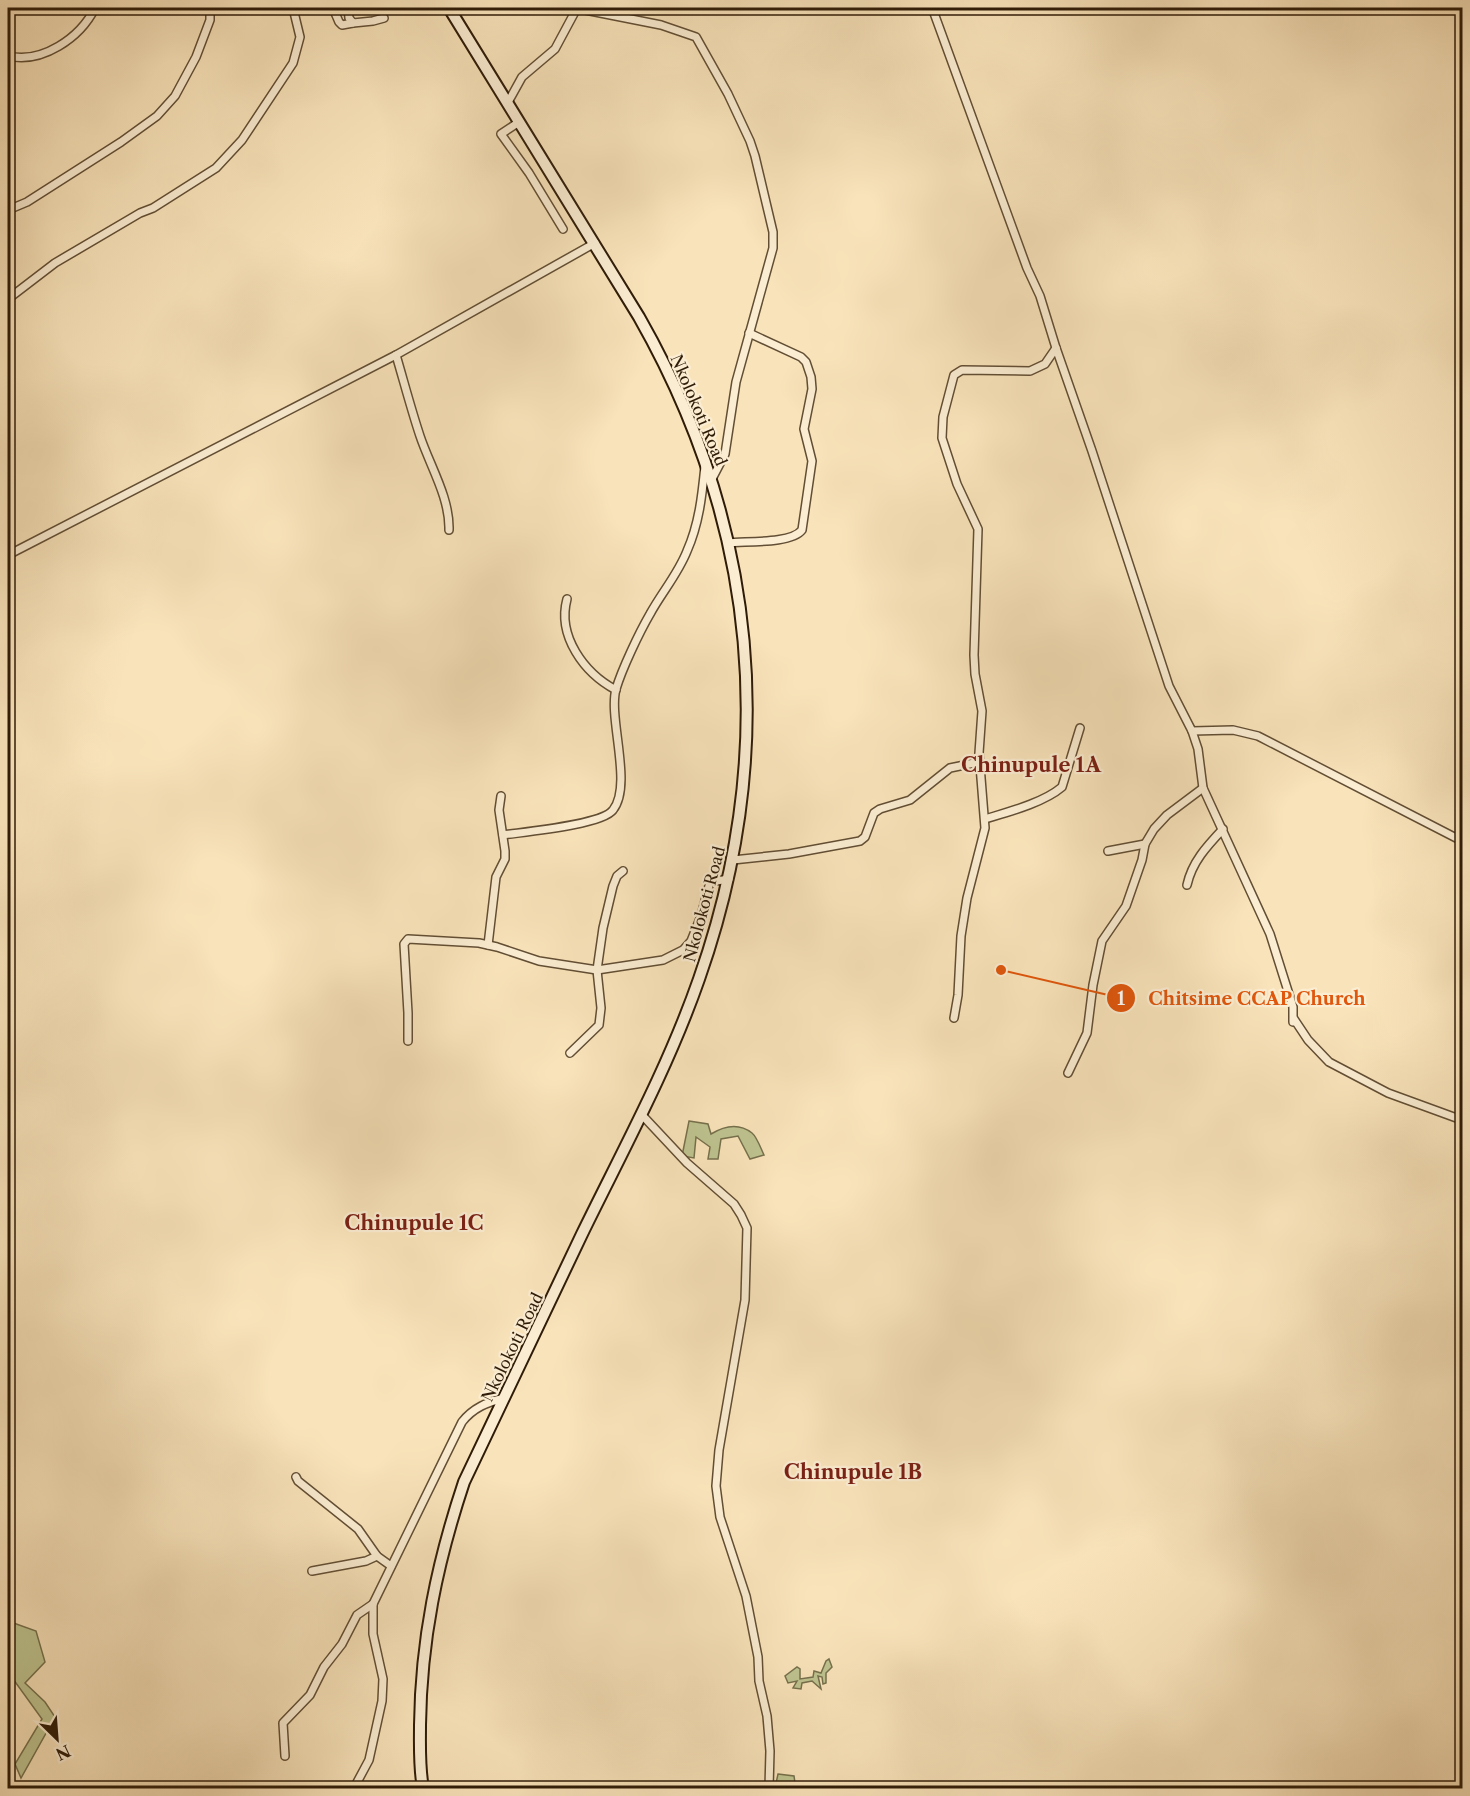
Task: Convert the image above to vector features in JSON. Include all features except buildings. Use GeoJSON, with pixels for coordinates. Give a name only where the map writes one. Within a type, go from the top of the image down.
{"type":"FeatureCollection","features":[{"type":"Feature","properties":{"kind":"main road","name":"Nkolokoti Road"},"geometry":{"type":"LineString","coordinates":[[423,1788],[420,1770],[420,1693],[426,1634],[435,1579],[450,1524],[464,1482],[642,1115],[700,978],[733,860],[747,742],[742,627],[728,543],[712,478],[657,348],[595,243],[449,8]]}},
{"type":"Feature","properties":{"kind":"street"},"geometry":{"type":"LineString","coordinates":[[8,56],[18,59],[35,56],[63,44],[82,29],[95,8]]}},
{"type":"Feature","properties":{"kind":"street"},"geometry":{"type":"LineString","coordinates":[[8,210],[27,202],[121,142],[157,116],[175,96],[196,57],[210,20],[210,8]]}},
{"type":"Feature","properties":{"kind":"street"},"geometry":{"type":"LineString","coordinates":[[8,299],[55,263],[140,213],[153,208],[216,168],[226,159],[258,117],[293,63],[300,37],[293,8]]}},
{"type":"Feature","properties":{"kind":"street"},"geometry":{"type":"LineString","coordinates":[[333,8],[342,25],[384,18]]}},
{"type":"Feature","properties":{"kind":"street"},"geometry":{"type":"LineString","coordinates":[[348,8],[349,18],[353,22]]}},
{"type":"Feature","properties":{"kind":"street"},"geometry":{"type":"LineString","coordinates":[[507,104],[522,77],[555,49],[576,8],[661,25],[696,37],[700,41],[750,141],[772,232],[773,248],[736,382],[725,454],[712,478]]}},
{"type":"Feature","properties":{"kind":"street"},"geometry":{"type":"LineString","coordinates":[[757,8],[860,10],[931,8],[960,80],[1027,268],[1040,296],[1169,686],[1192,731],[1198,749],[1203,788],[1270,934],[1293,1007],[1294,1020],[1308,1040],[1329,1062],[1388,1093],[1462,1120]]}},
{"type":"Feature","properties":{"kind":"street"},"geometry":{"type":"LineString","coordinates":[[519,122],[501,134],[529,173],[563,229]]}},
{"type":"Feature","properties":{"kind":"street"},"geometry":{"type":"LineString","coordinates":[[8,555],[396,355],[595,243]]}},
{"type":"Feature","properties":{"kind":"street"},"geometry":{"type":"LineString","coordinates":[[728,543],[783,539],[800,533],[812,461],[804,429],[812,389],[806,362],[801,357],[749,333]]}},
{"type":"Feature","properties":{"kind":"street"},"geometry":{"type":"LineString","coordinates":[[954,1018],[964,917],[972,877],[982,844],[984,819],[979,762],[982,711],[974,655],[978,529],[951,468],[942,438],[943,417],[954,375],[962,370],[1030,371],[1045,364],[1056,348]]}},
{"type":"Feature","properties":{"kind":"street"},"geometry":{"type":"LineString","coordinates":[[396,355],[420,436],[450,519],[449,530]]}},
{"type":"Feature","properties":{"kind":"street"},"geometry":{"type":"LineString","coordinates":[[503,835],[569,825],[612,813],[618,799],[621,772],[616,690],[650,614],[681,565],[687,550],[699,517],[705,461]]}},
{"type":"Feature","properties":{"kind":"street"},"geometry":{"type":"LineString","coordinates":[[567,599],[564,609],[565,623],[571,643],[591,673],[616,690]]}},
{"type":"Feature","properties":{"kind":"street"},"geometry":{"type":"LineString","coordinates":[[984,819],[1024,806],[1062,787],[1080,728]]}},
{"type":"Feature","properties":{"kind":"street"},"geometry":{"type":"LineString","coordinates":[[1192,731],[1233,730],[1258,736],[1462,841]]}},
{"type":"Feature","properties":{"kind":"street"},"geometry":{"type":"LineString","coordinates":[[733,860],[789,854],[860,841],[865,837],[874,813],[880,809],[910,800],[950,768],[979,762]]}},
{"type":"Feature","properties":{"kind":"street"},"geometry":{"type":"LineString","coordinates":[[1068,1073],[1085,1040],[1102,941],[1126,906],[1142,860],[1145,844],[1154,828],[1174,808],[1203,788]]}},
{"type":"Feature","properties":{"kind":"street"},"geometry":{"type":"LineString","coordinates":[[488,945],[496,877],[505,859],[499,810],[501,796]]}},
{"type":"Feature","properties":{"kind":"street"},"geometry":{"type":"LineString","coordinates":[[1187,885],[1190,872],[1200,855],[1223,829]]}},
{"type":"Feature","properties":{"kind":"street"},"geometry":{"type":"LineString","coordinates":[[1108,851],[1145,844]]}},
{"type":"Feature","properties":{"kind":"street"},"geometry":{"type":"LineString","coordinates":[[570,1053],[599,1024],[597,970],[603,928],[613,886],[617,876],[623,871]]}},
{"type":"Feature","properties":{"kind":"street"},"geometry":{"type":"LineString","coordinates":[[408,1041],[405,941],[408,939],[488,945],[538,961],[597,970],[663,960],[683,950],[697,929],[706,900],[708,884],[712,880],[729,879]]}},
{"type":"Feature","properties":{"kind":"street"},"geometry":{"type":"LineString","coordinates":[[642,1115],[687,1163],[734,1204],[747,1228],[745,1300],[718,1450],[716,1486],[720,1518],[746,1596],[758,1657],[759,1681],[767,1716],[769,1788]]}},
{"type":"Feature","properties":{"kind":"street"},"geometry":{"type":"LineString","coordinates":[[354,1788],[369,1760],[382,1701],[383,1679],[373,1634],[373,1604],[462,1422],[469,1413],[482,1404],[505,1398]]}},
{"type":"Feature","properties":{"kind":"street"},"geometry":{"type":"LineString","coordinates":[[296,1477],[358,1528],[377,1556],[391,1566]]}},
{"type":"Feature","properties":{"kind":"street"},"geometry":{"type":"LineString","coordinates":[[312,1571],[366,1562],[377,1556]]}},
{"type":"Feature","properties":{"kind":"street"},"geometry":{"type":"LineString","coordinates":[[285,1756],[283,1723],[310,1695],[324,1667],[342,1644],[357,1615],[373,1604]]}},
{"type":"Feature","properties":{"kind":"green space"},"geometry":{"type":"Polygon","coordinates":[[[689,1121],[708,1124],[711,1134],[731,1126],[742,1127],[756,1137],[764,1155],[750,1159],[738,1136],[721,1139],[718,1159],[708,1159],[710,1147],[696,1137],[694,1158],[682,1156],[689,1121]]]}},
{"type":"Feature","properties":{"kind":"green space"},"geometry":{"type":"Polygon","coordinates":[[[8,1621],[36,1631],[45,1662],[25,1683],[45,1702],[55,1717],[21,1778],[15,1764],[42,1719],[8,1672],[8,1659],[11,1651],[8,1648],[8,1621]]]}},
{"type":"Feature","properties":{"kind":"green space"},"geometry":{"type":"Polygon","coordinates":[[[829,1659],[832,1667],[826,1673],[826,1683],[823,1684],[822,1677],[818,1676],[821,1689],[812,1681],[802,1683],[801,1689],[793,1688],[797,1681],[788,1683],[785,1676],[797,1667],[800,1669],[800,1679],[813,1677],[814,1671],[821,1673],[829,1659]]]}},
{"type":"Feature","properties":{"kind":"green space"},"geometry":{"type":"Polygon","coordinates":[[[778,1774],[794,1776],[795,1783],[791,1788],[775,1788],[778,1774]]]}},
{"type":"Feature","properties":{"kind":"place","name":"Chitsime CCAP Church"},"geometry":{"type":"Point","coordinates":[1001,970]}},
{"type":"Feature","properties":{"kind":"district","name":"Chinupule 1A"},"geometry":{"type":"Point","coordinates":[1031,765]}},
{"type":"Feature","properties":{"kind":"district","name":"Chinupule 1C"},"geometry":{"type":"Point","coordinates":[414,1223]}},
{"type":"Feature","properties":{"kind":"district","name":"Chinupule 1B"},"geometry":{"type":"Point","coordinates":[853,1472]}}]}
